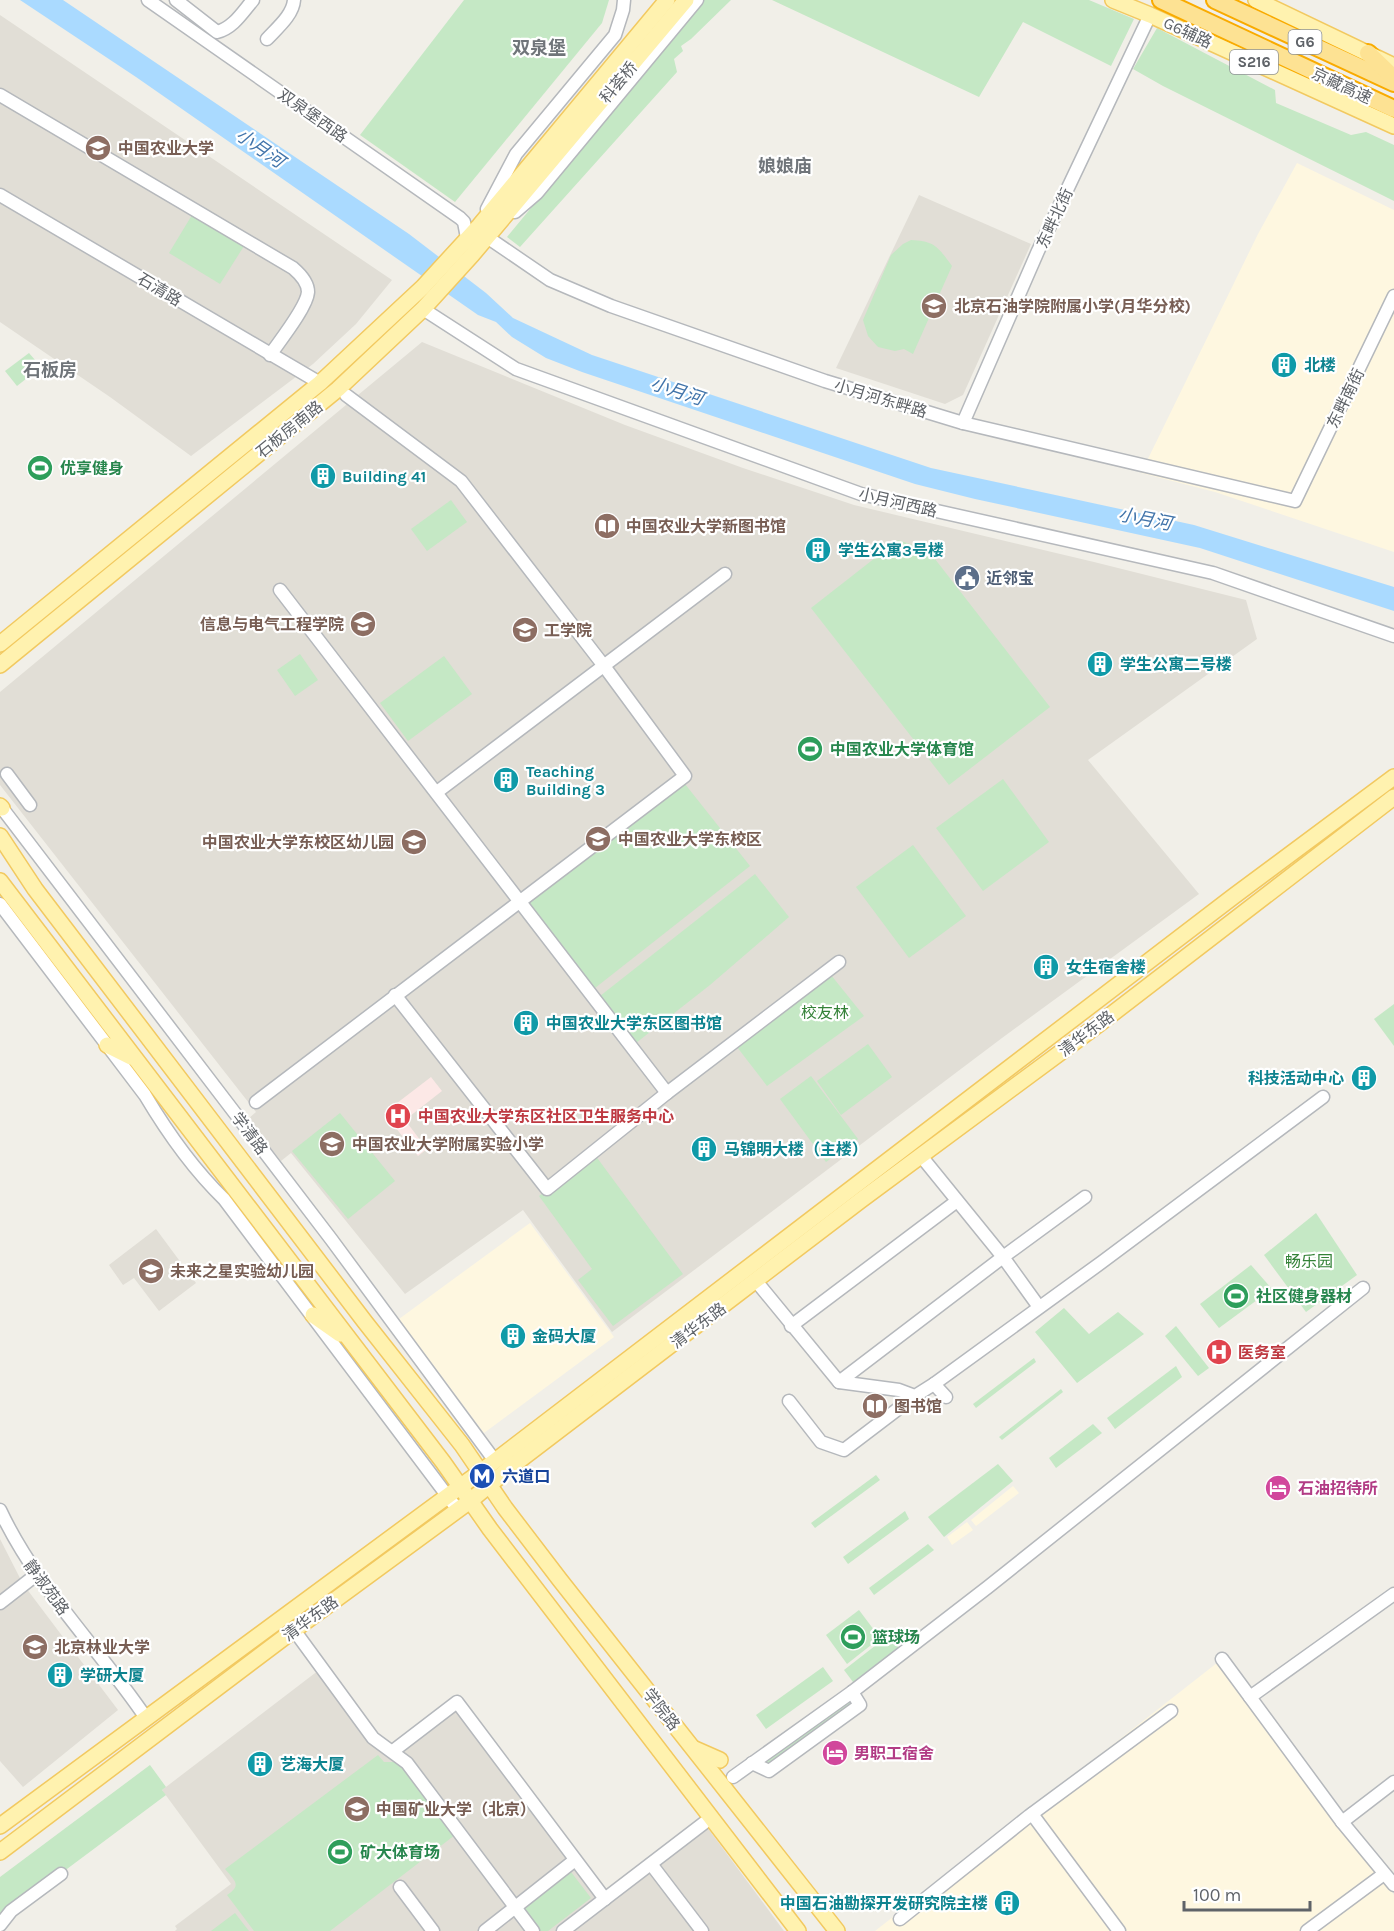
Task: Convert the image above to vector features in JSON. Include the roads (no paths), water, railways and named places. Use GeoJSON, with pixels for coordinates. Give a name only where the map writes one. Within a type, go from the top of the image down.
{"type":"FeatureCollection","features":[{"type":"Feature","properties":{"kind":"highway","name":"京藏高速"},"geometry":{"type":"LineString","coordinates":[[1161,0],[1394,109]]}},
{"type":"Feature","properties":{"kind":"highway","name":"京藏高速"},"geometry":{"type":"LineString","coordinates":[[1215,0],[1394,83]]}},
{"type":"Feature","properties":{"kind":"highway"},"geometry":{"type":"LineString","coordinates":[[1368,53],[1394,78]]}},
{"type":"Feature","properties":{"kind":"main road","name":"科荟桥"},"geometry":{"type":"LineString","coordinates":[[544,159],[667,0]]}},
{"type":"Feature","properties":{"kind":"main road","name":"科荟桥"},"geometry":{"type":"LineString","coordinates":[[544,159],[686,0]]}},
{"type":"Feature","properties":{"kind":"main road","name":"G6辅路"},"geometry":{"type":"LineString","coordinates":[[1113,0],[1394,126]]}},
{"type":"Feature","properties":{"kind":"main road"},"geometry":{"type":"LineString","coordinates":[[1256,0],[1394,66]]}},
{"type":"Feature","properties":{"kind":"main road","name":"石板房南路"},"geometry":{"type":"LineString","coordinates":[[0,644],[430,291],[485,232],[544,159]]}},
{"type":"Feature","properties":{"kind":"main road","name":"石板房南路"},"geometry":{"type":"LineString","coordinates":[[461,256],[467,238],[485,232]]}},
{"type":"Feature","properties":{"kind":"main road","name":"石板房南路"},"geometry":{"type":"LineString","coordinates":[[0,665],[339,389],[423,309],[430,291]]}},
{"type":"Feature","properties":{"kind":"main road","name":"清华东路"},"geometry":{"type":"LineString","coordinates":[[0,1852],[464,1505],[495,1461],[1234,896],[1394,777]]}},
{"type":"Feature","properties":{"kind":"main road","name":"清华东路"},"geometry":{"type":"LineString","coordinates":[[0,1826],[454,1492],[485,1478],[756,1281],[1245,912],[1394,796]]}},
{"type":"Feature","properties":{"kind":"main road","name":"学清路"},"geometry":{"type":"LineString","coordinates":[[0,836],[34,889],[462,1445],[485,1478]]}},
{"type":"Feature","properties":{"kind":"main road"},"geometry":{"type":"LineString","coordinates":[[0,881],[348,1339],[454,1492]]}},
{"type":"Feature","properties":{"kind":"main road"},"geometry":{"type":"LineString","coordinates":[[1234,896],[1245,912]]}},
{"type":"Feature","properties":{"kind":"main road"},"geometry":{"type":"LineString","coordinates":[[107,1046],[134,1058]]}},
{"type":"Feature","properties":{"kind":"main road"},"geometry":{"type":"LineString","coordinates":[[313,1315],[328,1328],[348,1339]]}},
{"type":"Feature","properties":{"kind":"main road","name":"学院路"},"geometry":{"type":"LineString","coordinates":[[485,1478],[560,1581],[837,1931]]}},
{"type":"Feature","properties":{"kind":"main road","name":"学院路"},"geometry":{"type":"LineString","coordinates":[[454,1492],[623,1703],[798,1931]]}},
{"type":"Feature","properties":{"kind":"main road"},"geometry":{"type":"LineString","coordinates":[[623,1703],[633,1730]]}},
{"type":"Feature","properties":{"kind":"main road"},"geometry":{"type":"LineString","coordinates":[[147,1740],[146,1717],[168,1725]]}},
{"type":"Feature","properties":{"kind":"main road"},"geometry":{"type":"LineString","coordinates":[[694,1749],[720,1760]]}},
{"type":"Feature","properties":{"kind":"main road"},"geometry":{"type":"LineString","coordinates":[[737,1783],[745,1814]]}},
{"type":"Feature","properties":{"kind":"street","name":"双泉堡西路"},"geometry":{"type":"LineString","coordinates":[[148,0],[460,218],[464,222],[467,238]]}},
{"type":"Feature","properties":{"kind":"street"},"geometry":{"type":"LineString","coordinates":[[176,0],[217,32],[226,30],[233,24],[253,0]]}},
{"type":"Feature","properties":{"kind":"street"},"geometry":{"type":"LineString","coordinates":[[267,39],[287,17],[294,0]]}},
{"type":"Feature","properties":{"kind":"street"},"geometry":{"type":"LineString","coordinates":[[485,232],[516,154],[615,36],[624,0]]}},
{"type":"Feature","properties":{"kind":"street"},"geometry":{"type":"LineString","coordinates":[[485,232],[537,193],[697,0]]}},
{"type":"Feature","properties":{"kind":"street","name":"东畔北街"},"geometry":{"type":"LineString","coordinates":[[963,423],[1038,251],[1150,15]]}},
{"type":"Feature","properties":{"kind":"street"},"geometry":{"type":"LineString","coordinates":[[0,95],[293,268],[303,278],[308,292],[300,312],[270,355]]}},
{"type":"Feature","properties":{"kind":"street","name":"石清路"},"geometry":{"type":"LineString","coordinates":[[0,195],[320,383]]}},
{"type":"Feature","properties":{"kind":"street","name":"小月河东畔路"},"geometry":{"type":"LineString","coordinates":[[485,232],[550,280],[611,306],[825,381],[963,423],[1295,501]]}},
{"type":"Feature","properties":{"kind":"street","name":"东畔南街"},"geometry":{"type":"LineString","coordinates":[[1295,501],[1394,296]]}},
{"type":"Feature","properties":{"kind":"street","name":"小月河西路"},"geometry":{"type":"LineString","coordinates":[[423,309],[516,369],[861,494],[1213,573],[1394,636]]}},
{"type":"Feature","properties":{"kind":"street"},"geometry":{"type":"LineString","coordinates":[[256,1102],[685,776],[604,666],[461,481],[346,395]]}},
{"type":"Feature","properties":{"kind":"street"},"geometry":{"type":"LineString","coordinates":[[437,792],[725,574]]}},
{"type":"Feature","properties":{"kind":"street"},"geometry":{"type":"LineString","coordinates":[[280,590],[668,1093]]}},
{"type":"Feature","properties":{"kind":"street"},"geometry":{"type":"LineString","coordinates":[[7,774],[30,805]]}},
{"type":"Feature","properties":{"kind":"street","name":"学清路"},"geometry":{"type":"LineString","coordinates":[[1,807],[331,1239],[495,1461]]}},
{"type":"Feature","properties":{"kind":"street"},"geometry":{"type":"LineString","coordinates":[[0,904],[145,1095],[161,1122],[454,1492]]}},
{"type":"Feature","properties":{"kind":"street"},"geometry":{"type":"LineString","coordinates":[[395,995],[547,1189],[839,962]]}},
{"type":"Feature","properties":{"kind":"street"},"geometry":{"type":"LineString","coordinates":[[789,1401],[821,1442],[844,1450],[1323,1097]]}},
{"type":"Feature","properties":{"kind":"street"},"geometry":{"type":"LineString","coordinates":[[921,1156],[1003,1257],[1039,1307]]}},
{"type":"Feature","properties":{"kind":"street"},"geometry":{"type":"LineString","coordinates":[[838,1383],[1085,1197]]}},
{"type":"Feature","properties":{"kind":"street"},"geometry":{"type":"LineString","coordinates":[[791,1326],[957,1201]]}},
{"type":"Feature","properties":{"kind":"street"},"geometry":{"type":"LineString","coordinates":[[756,1281],[838,1383],[890,1389],[915,1396]]}},
{"type":"Feature","properties":{"kind":"street"},"geometry":{"type":"LineString","coordinates":[[737,1783],[752,1763],[852,1692],[1060,1531],[1363,1288]]}},
{"type":"Feature","properties":{"kind":"street"},"geometry":{"type":"LineString","coordinates":[[934,1384],[946,1397]]}},
{"type":"Feature","properties":{"kind":"street","name":"静淑苑路"},"geometry":{"type":"LineString","coordinates":[[0,1510],[36,1575],[146,1717]]}},
{"type":"Feature","properties":{"kind":"street"},"geometry":{"type":"LineString","coordinates":[[0,1603],[36,1575]]}},
{"type":"Feature","properties":{"kind":"street"},"geometry":{"type":"LineString","coordinates":[[1250,1697],[1394,1594]]}},
{"type":"Feature","properties":{"kind":"street"},"geometry":{"type":"LineString","coordinates":[[294,1630],[373,1738],[407,1763],[533,1931]]}},
{"type":"Feature","properties":{"kind":"street"},"geometry":{"type":"LineString","coordinates":[[1222,1659],[1342,1822],[1394,1885]]}},
{"type":"Feature","properties":{"kind":"street"},"geometry":{"type":"LineString","coordinates":[[393,1751],[456,1702],[605,1899]]}},
{"type":"Feature","properties":{"kind":"street"},"geometry":{"type":"LineString","coordinates":[[900,1919],[1032,1814],[1171,1711]]}},
{"type":"Feature","properties":{"kind":"street"},"geometry":{"type":"LineString","coordinates":[[1342,1822],[1394,1782]]}},
{"type":"Feature","properties":{"kind":"street"},"geometry":{"type":"LineString","coordinates":[[1032,1814],[1119,1931]]}},
{"type":"Feature","properties":{"kind":"street"},"geometry":{"type":"LineString","coordinates":[[563,1931],[704,1823]]}},
{"type":"Feature","properties":{"kind":"street"},"geometry":{"type":"LineString","coordinates":[[485,1931],[575,1860]]}},
{"type":"Feature","properties":{"kind":"street"},"geometry":{"type":"LineString","coordinates":[[651,1864],[702,1931]]}},
{"type":"Feature","properties":{"kind":"street"},"geometry":{"type":"LineString","coordinates":[[0,1925],[11,1911],[61,1874]]}},
{"type":"Feature","properties":{"kind":"street"},"geometry":{"type":"LineString","coordinates":[[1307,1931],[1384,1874]]}},
{"type":"Feature","properties":{"kind":"street"},"geometry":{"type":"LineString","coordinates":[[400,1887],[433,1931]]}},
{"type":"Feature","properties":{"kind":"water","name":"小月河"},"geometry":{"type":"Polygon","coordinates":[[[20,0],[63,0],[409,234],[486,293],[513,318],[592,355],[931,468],[1194,525],[1394,587],[1394,611],[1200,548],[915,484],[546,358],[512,337],[496,322],[478,315],[136,77],[20,0]]]}},
{"type":"Feature","properties":{"kind":"place","name":"中国农业大学"},"geometry":{"type":"Point","coordinates":[98,148]}},
{"type":"Feature","properties":{"kind":"place","name":"北京石油学院附属小学(月华分校)"},"geometry":{"type":"Point","coordinates":[934,306]}},
{"type":"Feature","properties":{"kind":"place","name":"北楼"},"geometry":{"type":"Point","coordinates":[1284,365]}},
{"type":"Feature","properties":{"kind":"place","name":"优享健身"},"geometry":{"type":"Point","coordinates":[40,468]}},
{"type":"Feature","properties":{"kind":"place","name":"Building 41"},"geometry":{"type":"Point","coordinates":[323,476]}},
{"type":"Feature","properties":{"kind":"place","name":"中国农业大学新图书馆"},"geometry":{"type":"Point","coordinates":[607,526]}},
{"type":"Feature","properties":{"kind":"place","name":"学生公寓3号楼"},"geometry":{"type":"Point","coordinates":[818,550]}},
{"type":"Feature","properties":{"kind":"place","name":"近邻宝"},"geometry":{"type":"Point","coordinates":[967,578]}},
{"type":"Feature","properties":{"kind":"place","name":"信息与电气工程学院"},"geometry":{"type":"Point","coordinates":[363,624]}},
{"type":"Feature","properties":{"kind":"place","name":"工学院"},"geometry":{"type":"Point","coordinates":[525,630]}},
{"type":"Feature","properties":{"kind":"place","name":"学生公寓二号楼"},"geometry":{"type":"Point","coordinates":[1100,664]}},
{"type":"Feature","properties":{"kind":"place","name":"中国农业大学体育馆"},"geometry":{"type":"Point","coordinates":[810,749]}},
{"type":"Feature","properties":{"kind":"place","name":"Teaching Building 3"},"geometry":{"type":"Point","coordinates":[506,780]}},
{"type":"Feature","properties":{"kind":"place","name":"中国农业大学东校区"},"geometry":{"type":"Point","coordinates":[598,839]}},
{"type":"Feature","properties":{"kind":"place","name":"中国农业大学东校区幼儿园"},"geometry":{"type":"Point","coordinates":[414,842]}},
{"type":"Feature","properties":{"kind":"place","name":"女生宿舍楼"},"geometry":{"type":"Point","coordinates":[1046,967]}},
{"type":"Feature","properties":{"kind":"place","name":"中国农业大学东区图书馆"},"geometry":{"type":"Point","coordinates":[526,1023]}},
{"type":"Feature","properties":{"kind":"place","name":"科技活动中心"},"geometry":{"type":"Point","coordinates":[1364,1078]}},
{"type":"Feature","properties":{"kind":"place","name":"中国农业大学东区社区卫生服务中心"},"geometry":{"type":"Point","coordinates":[398,1116]}},
{"type":"Feature","properties":{"kind":"place","name":"中国农业大学附属实验小学"},"geometry":{"type":"Point","coordinates":[332,1144]}},
{"type":"Feature","properties":{"kind":"place","name":"马锦明大楼（主楼）"},"geometry":{"type":"Point","coordinates":[704,1149]}},
{"type":"Feature","properties":{"kind":"place","name":"未来之星实验幼儿园"},"geometry":{"type":"Point","coordinates":[151,1271]}},
{"type":"Feature","properties":{"kind":"place","name":"社区健身器材"},"geometry":{"type":"Point","coordinates":[1236,1296]}},
{"type":"Feature","properties":{"kind":"place","name":"金码大厦"},"geometry":{"type":"Point","coordinates":[513,1336]}},
{"type":"Feature","properties":{"kind":"place","name":"医务室"},"geometry":{"type":"Point","coordinates":[1219,1352]}},
{"type":"Feature","properties":{"kind":"place","name":"图书馆"},"geometry":{"type":"Point","coordinates":[875,1406]}},
{"type":"Feature","properties":{"kind":"place","name":"六道口"},"geometry":{"type":"Point","coordinates":[482,1476]}},
{"type":"Feature","properties":{"kind":"place","name":"石油招待所"},"geometry":{"type":"Point","coordinates":[1278,1488]}},
{"type":"Feature","properties":{"kind":"place","name":"篮球场"},"geometry":{"type":"Point","coordinates":[853,1637]}},
{"type":"Feature","properties":{"kind":"place","name":"北京林业大学"},"geometry":{"type":"Point","coordinates":[35,1647]}},
{"type":"Feature","properties":{"kind":"place","name":"学研大厦"},"geometry":{"type":"Point","coordinates":[60,1675]}},
{"type":"Feature","properties":{"kind":"place","name":"男职工宿舍"},"geometry":{"type":"Point","coordinates":[835,1753]}},
{"type":"Feature","properties":{"kind":"place","name":"艺海大厦"},"geometry":{"type":"Point","coordinates":[260,1764]}},
{"type":"Feature","properties":{"kind":"place","name":"中国矿业大学（北京）"},"geometry":{"type":"Point","coordinates":[357,1809]}},
{"type":"Feature","properties":{"kind":"place","name":"矿大体育场"},"geometry":{"type":"Point","coordinates":[340,1852]}},
{"type":"Feature","properties":{"kind":"place","name":"中国石油勘探开发研究院主楼"},"geometry":{"type":"Point","coordinates":[1007,1903]}},
{"type":"Feature","properties":{"kind":"district","name":"双泉堡"},"geometry":{"type":"Point","coordinates":[539,48]}},
{"type":"Feature","properties":{"kind":"district","name":"娘娘庙"},"geometry":{"type":"Point","coordinates":[785,166]}},
{"type":"Feature","properties":{"kind":"district","name":"石板房"},"geometry":{"type":"Point","coordinates":[50,370]}},
{"type":"Feature","properties":{"kind":"park label","name":"校友林"},"geometry":{"type":"Point","coordinates":[825,1012]}},
{"type":"Feature","properties":{"kind":"park label","name":"畅乐园"},"geometry":{"type":"Point","coordinates":[1309,1261]}}]}
